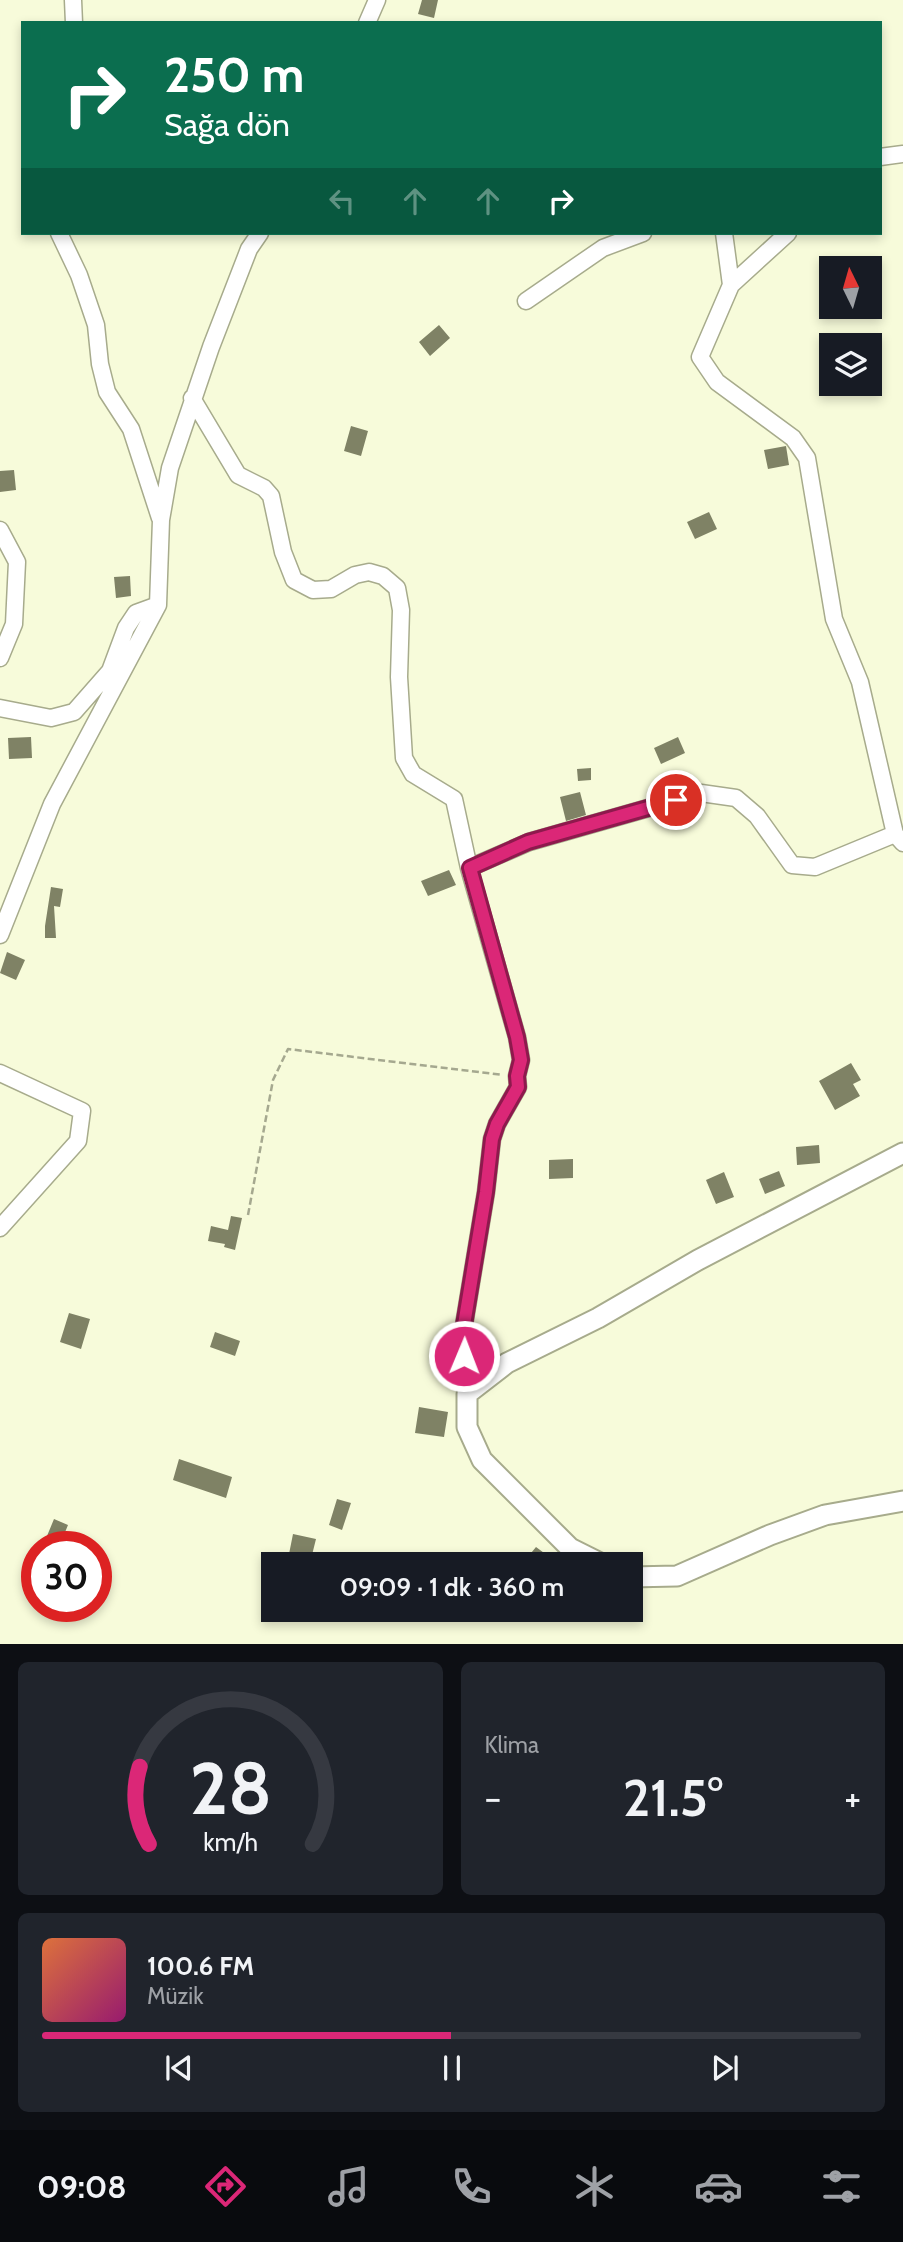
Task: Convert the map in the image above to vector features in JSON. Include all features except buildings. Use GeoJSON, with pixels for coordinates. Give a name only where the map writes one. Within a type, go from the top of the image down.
{"type":"FeatureCollection","features":[{"type":"Feature","properties":{"kind":"street"},"geometry":{"type":"LineString","coordinates":[[73,0],[74,21]]}},
{"type":"Feature","properties":{"kind":"street"},"geometry":{"type":"LineString","coordinates":[[368,21],[377,0]]}},
{"type":"Feature","properties":{"kind":"street"},"geometry":{"type":"LineString","coordinates":[[882,158],[903,154]]}},
{"type":"Feature","properties":{"kind":"street"},"geometry":{"type":"LineString","coordinates":[[60,235],[79,275],[96,325],[100,364],[107,393],[131,429],[161,520]]}},
{"type":"Feature","properties":{"kind":"street"},"geometry":{"type":"LineString","coordinates":[[0,935],[52,804],[158,605],[161,520],[170,468],[192,398],[249,249],[259,235]]}},
{"type":"Feature","properties":{"kind":"street"},"geometry":{"type":"LineString","coordinates":[[526,301],[603,248],[638,235]]}},
{"type":"Feature","properties":{"kind":"street"},"geometry":{"type":"LineString","coordinates":[[724,235],[730,285]]}},
{"type":"Feature","properties":{"kind":"street"},"geometry":{"type":"LineString","coordinates":[[470,868],[528,842],[701,793],[736,798],[757,816],[792,865],[815,867],[899,839],[860,682],[834,619],[807,458],[793,438],[717,382],[700,357],[730,285],[786,235]]}},
{"type":"Feature","properties":{"kind":"street"},"geometry":{"type":"LineString","coordinates":[[192,398],[238,475],[264,488],[271,496],[283,552],[295,580],[313,590],[331,589],[355,575],[369,572],[383,576],[397,588],[401,610],[399,677],[404,758],[412,774],[454,799],[521,1060],[517,1076],[518,1087],[497,1124],[492,1139],[462,1337],[467,1427],[482,1460],[570,1548],[578,1552]]}},
{"type":"Feature","properties":{"kind":"street"},"geometry":{"type":"LineString","coordinates":[[0,530],[16,562],[14,624],[0,658]]}},
{"type":"Feature","properties":{"kind":"street"},"geometry":{"type":"LineString","coordinates":[[0,708],[51,718],[74,712],[110,671],[125,628],[136,613],[158,605]]}},
{"type":"Feature","properties":{"kind":"street"},"geometry":{"type":"LineString","coordinates":[[0,1073],[82,1111],[78,1141],[0,1228]]}},
{"type":"Feature","properties":{"kind":"street"},"geometry":{"type":"LineString","coordinates":[[467,1394],[507,1363],[597,1318],[698,1261],[903,1153]]}},
{"type":"Feature","properties":{"kind":"street"},"geometry":{"type":"LineString","coordinates":[[643,1577],[677,1576],[770,1535],[825,1515],[903,1501]]}},
{"type":"Feature","properties":{"kind":"path"},"geometry":{"type":"LineString","coordinates":[[248,1215],[273,1080],[288,1049],[517,1076]]}},
{"type":"Feature","properties":{"kind":"route"},"geometry":{"type":"LineString","coordinates":[[464,1356],[462,1337],[492,1139],[497,1124],[518,1087],[517,1076],[521,1060],[470,868],[528,842],[676,800]]}}]}
